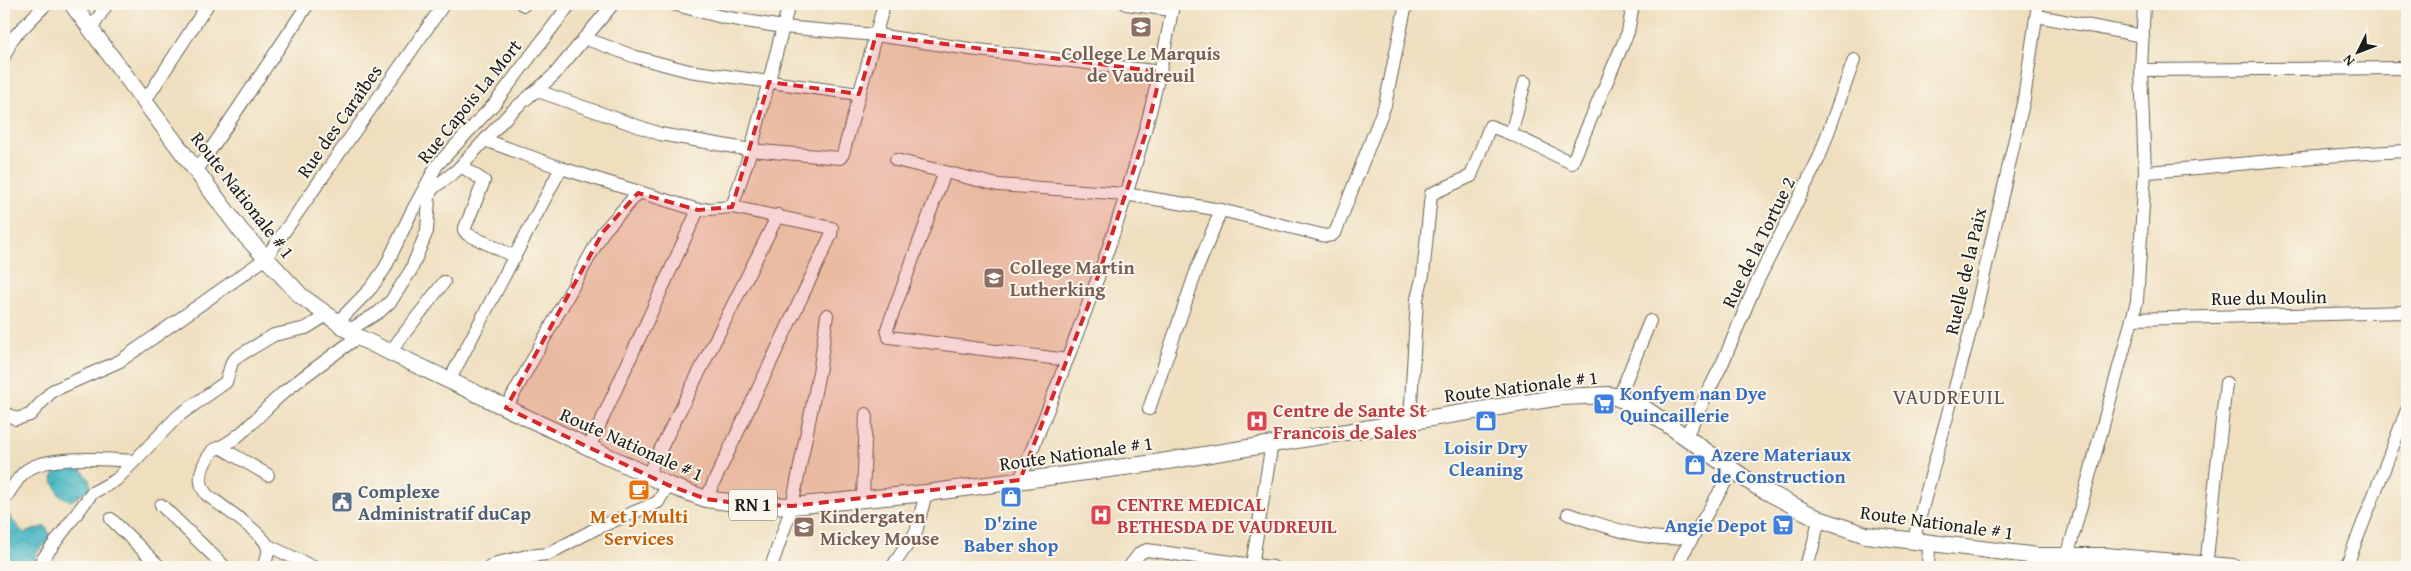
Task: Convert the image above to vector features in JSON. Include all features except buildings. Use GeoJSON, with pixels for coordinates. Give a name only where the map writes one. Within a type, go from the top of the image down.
{"type":"FeatureCollection","features":[{"type":"Feature","properties":{"kind":"main road","name":"Route Nationale # 1"},"geometry":{"type":"LineString","coordinates":[[72,4],[241,231],[301,296],[342,326],[390,352],[668,485],[706,499],[743,504],[792,506],[926,493],[1155,463],[1562,397],[1593,395],[1619,397],[1644,408],[1686,436],[1732,471],[1819,519],[1866,536],[2036,562],[2067,557],[2106,556],[2233,567]]}},
{"type":"Feature","properties":{"kind":"street"},"geometry":{"type":"LineString","coordinates":[[4,57],[12,39],[46,4]]}},
{"type":"Feature","properties":{"kind":"street"},"geometry":{"type":"LineString","coordinates":[[91,29],[107,4]]}},
{"type":"Feature","properties":{"kind":"street"},"geometry":{"type":"LineString","coordinates":[[145,100],[208,4]]}},
{"type":"Feature","properties":{"kind":"street"},"geometry":{"type":"LineString","coordinates":[[197,170],[308,4]]}},
{"type":"Feature","properties":{"kind":"street","name":"Rue des Caraïbes"},"geometry":{"type":"LineString","coordinates":[[4,412],[16,419],[25,418],[52,391],[120,361],[265,259],[444,4]]}},
{"type":"Feature","properties":{"kind":"street","name":"Rue Capois La Mort"},"geometry":{"type":"LineString","coordinates":[[342,326],[385,268],[411,213],[437,165],[495,103],[570,4]]}},
{"type":"Feature","properties":{"kind":"street"},"geometry":{"type":"LineString","coordinates":[[39,564],[92,493],[116,480],[178,416],[226,382],[232,362],[237,356],[274,336],[306,328],[342,326],[379,312],[390,301],[419,254],[427,231],[429,197],[432,189],[461,166],[511,112],[538,91],[554,75],[613,4]]}},
{"type":"Feature","properties":{"kind":"street"},"geometry":{"type":"LineString","coordinates":[[673,4],[722,17],[783,27],[876,35],[970,49],[1161,72]]}},
{"type":"Feature","properties":{"kind":"street"},"geometry":{"type":"LineString","coordinates":[[732,207],[751,150],[789,4]]}},
{"type":"Feature","properties":{"kind":"street"},"geometry":{"type":"LineString","coordinates":[[538,91],[660,134],[751,150],[840,158],[843,154],[884,4]]}},
{"type":"Feature","properties":{"kind":"street"},"geometry":{"type":"LineString","coordinates":[[1020,480],[1088,306],[1146,133],[1161,72],[1173,7],[1126,4]]}},
{"type":"Feature","properties":{"kind":"street"},"geometry":{"type":"LineString","coordinates":[[896,160],[998,185],[1125,194],[1222,210],[1326,236],[1332,235],[1336,231],[1385,105],[1406,4]]}},
{"type":"Feature","properties":{"kind":"street"},"geometry":{"type":"LineString","coordinates":[[1410,421],[1417,299],[1423,275],[1431,194],[1471,176],[1490,126],[1572,163],[1628,32],[1633,4]]}},
{"type":"Feature","properties":{"kind":"street"},"geometry":{"type":"LineString","coordinates":[[2067,557],[2137,301],[2145,172],[2141,70],[2144,4]]}},
{"type":"Feature","properties":{"kind":"street"},"geometry":{"type":"LineString","coordinates":[[2038,10],[2143,36]]}},
{"type":"Feature","properties":{"kind":"street","name":"Ruelle de la Paix"},"geometry":{"type":"LineString","coordinates":[[1928,567],[1921,543],[2024,99],[2038,10]]}},
{"type":"Feature","properties":{"kind":"street"},"geometry":{"type":"LineString","coordinates":[[584,38],[636,57],[689,71],[860,94]]}},
{"type":"Feature","properties":{"kind":"street","name":"Rue de la Tortue 2"},"geometry":{"type":"LineString","coordinates":[[1686,436],[1723,362],[1756,286],[1819,158],[1854,60]]}},
{"type":"Feature","properties":{"kind":"street"},"geometry":{"type":"LineString","coordinates":[[2141,70],[2407,68]]}},
{"type":"Feature","properties":{"kind":"street"},"geometry":{"type":"LineString","coordinates":[[1511,134],[1526,82]]}},
{"type":"Feature","properties":{"kind":"street"},"geometry":{"type":"LineString","coordinates":[[485,140],[561,168],[698,210],[732,207],[829,226],[833,231],[706,499]]}},
{"type":"Feature","properties":{"kind":"street"},"geometry":{"type":"LineString","coordinates":[[2145,172],[2240,165],[2354,153],[2407,151]]}},
{"type":"Feature","properties":{"kind":"street"},"geometry":{"type":"LineString","coordinates":[[461,166],[484,181],[464,230],[467,234],[515,257]]}},
{"type":"Feature","properties":{"kind":"street"},"geometry":{"type":"LineString","coordinates":[[449,381],[561,168]]}},
{"type":"Feature","properties":{"kind":"street"},"geometry":{"type":"LineString","coordinates":[[945,172],[887,328],[888,337],[1067,360]]}},
{"type":"Feature","properties":{"kind":"street"},"geometry":{"type":"LineString","coordinates":[[506,408],[603,232],[638,193]]}},
{"type":"Feature","properties":{"kind":"street"},"geometry":{"type":"LineString","coordinates":[[589,448],[698,210]]}},
{"type":"Feature","properties":{"kind":"street"},"geometry":{"type":"LineString","coordinates":[[1149,410],[1197,270],[1222,210]]}},
{"type":"Feature","properties":{"kind":"street"},"geometry":{"type":"LineString","coordinates":[[648,474],[778,215]]}},
{"type":"Feature","properties":{"kind":"street"},"geometry":{"type":"LineString","coordinates":[[390,352],[444,282]]}},
{"type":"Feature","properties":{"kind":"street","name":"Rue du Moulin"},"geometry":{"type":"LineString","coordinates":[[2132,319],[2407,312]]}},
{"type":"Feature","properties":{"kind":"street"},"geometry":{"type":"LineString","coordinates":[[771,567],[792,506],[820,367],[826,315]]}},
{"type":"Feature","properties":{"kind":"street"},"geometry":{"type":"LineString","coordinates":[[1619,397],[1650,322]]}},
{"type":"Feature","properties":{"kind":"street"},"geometry":{"type":"LineString","coordinates":[[313,567],[267,545],[259,536],[207,495],[200,486],[199,476],[208,455],[244,430],[283,393],[342,326]]}},
{"type":"Feature","properties":{"kind":"street"},"geometry":{"type":"LineString","coordinates":[[2206,566],[2226,383]]}},
{"type":"Feature","properties":{"kind":"street"},"geometry":{"type":"LineString","coordinates":[[2346,567],[2407,410]]}},
{"type":"Feature","properties":{"kind":"street"},"geometry":{"type":"LineString","coordinates":[[863,498],[866,414]]}},
{"type":"Feature","properties":{"kind":"street"},"geometry":{"type":"LineString","coordinates":[[1252,565],[1272,443]]}},
{"type":"Feature","properties":{"kind":"street"},"geometry":{"type":"LineString","coordinates":[[220,447],[268,475]]}},
{"type":"Feature","properties":{"kind":"street"},"geometry":{"type":"LineString","coordinates":[[4,500],[27,470],[39,464],[64,460],[134,461]]}},
{"type":"Feature","properties":{"kind":"street"},"geometry":{"type":"LineString","coordinates":[[1678,567],[1694,534],[1732,471]]}},
{"type":"Feature","properties":{"kind":"street"},"geometry":{"type":"LineString","coordinates":[[490,567],[497,562],[548,554],[597,528],[658,502],[668,485]]}},
{"type":"Feature","properties":{"kind":"street"},"geometry":{"type":"LineString","coordinates":[[892,567],[916,532],[926,493]]}},
{"type":"Feature","properties":{"kind":"street"},"geometry":{"type":"LineString","coordinates":[[161,505],[225,567]]}},
{"type":"Feature","properties":{"kind":"street"},"geometry":{"type":"LineString","coordinates":[[1568,514],[1628,532],[1683,539],[1694,534]]}},
{"type":"Feature","properties":{"kind":"street"},"geometry":{"type":"LineString","coordinates":[[112,519],[160,567]]}},
{"type":"Feature","properties":{"kind":"street"},"geometry":{"type":"LineString","coordinates":[[1804,567],[1812,550],[1819,519]]}},
{"type":"Feature","properties":{"kind":"street"},"geometry":{"type":"LineString","coordinates":[[262,567],[268,555],[267,545]]}},
{"type":"Feature","properties":{"kind":"street"},"geometry":{"type":"LineString","coordinates":[[1129,567],[1140,553],[1147,550],[1273,567]]}},
{"type":"Feature","properties":{"kind":"highlighted area"},"geometry":{"type":"Polygon","coordinates":[[[876,35],[1161,72],[1146,133],[1088,306],[1020,480],[792,506],[743,504],[706,499],[668,485],[506,408],[603,232],[638,193],[698,210],[732,207],[769,82],[859,94],[876,35]]]}},
{"type":"Feature","properties":{"kind":"water"},"geometry":{"type":"Polygon","coordinates":[[[78,465],[89,479],[91,488],[71,501],[59,495],[52,478],[58,469],[67,469],[78,465]]]}},
{"type":"Feature","properties":{"kind":"water"},"geometry":{"type":"Polygon","coordinates":[[[6,481],[5,504],[13,521],[24,533],[45,526],[52,538],[37,552],[32,567],[4,567],[4,482],[6,481]]]}},
{"type":"Feature","properties":{"kind":"place","name":"College Le Marquis de Vaudreuil"},"geometry":{"type":"Point","coordinates":[1141,27]}},
{"type":"Feature","properties":{"kind":"place","name":"College Martin Lutherking"},"geometry":{"type":"Point","coordinates":[994,278]}},
{"type":"Feature","properties":{"kind":"place","name":"Konfyem nan Dye Quincaillerie"},"geometry":{"type":"Point","coordinates":[1604,404]}},
{"type":"Feature","properties":{"kind":"place","name":"Centre de Sante St Francois de Sales"},"geometry":{"type":"Point","coordinates":[1257,421]}},
{"type":"Feature","properties":{"kind":"place","name":"Loisir Dry Cleaning"},"geometry":{"type":"Point","coordinates":[1486,421]}},
{"type":"Feature","properties":{"kind":"place","name":"Azere Materiaux de Construction"},"geometry":{"type":"Point","coordinates":[1695,465]}},
{"type":"Feature","properties":{"kind":"place","name":"M et J Multi Services"},"geometry":{"type":"Point","coordinates":[639,490]}},
{"type":"Feature","properties":{"kind":"place","name":"D'zine Baber shop"},"geometry":{"type":"Point","coordinates":[1011,497]}},
{"type":"Feature","properties":{"kind":"place","name":"Complexe Administratif duCap"},"geometry":{"type":"Point","coordinates":[342,502]}},
{"type":"Feature","properties":{"kind":"place","name":"CENTRE MEDICAL BETHESDA DE VAUDREUIL"},"geometry":{"type":"Point","coordinates":[1101,515]}},
{"type":"Feature","properties":{"kind":"place","name":"Angie Depot"},"geometry":{"type":"Point","coordinates":[1783,525]}},
{"type":"Feature","properties":{"kind":"place","name":"Kindergaten Mickey Mouse"},"geometry":{"type":"Point","coordinates":[804,527]}},
{"type":"Feature","properties":{"kind":"district","name":"VAUDREUIL"},"geometry":{"type":"Point","coordinates":[1949,397]}}]}
